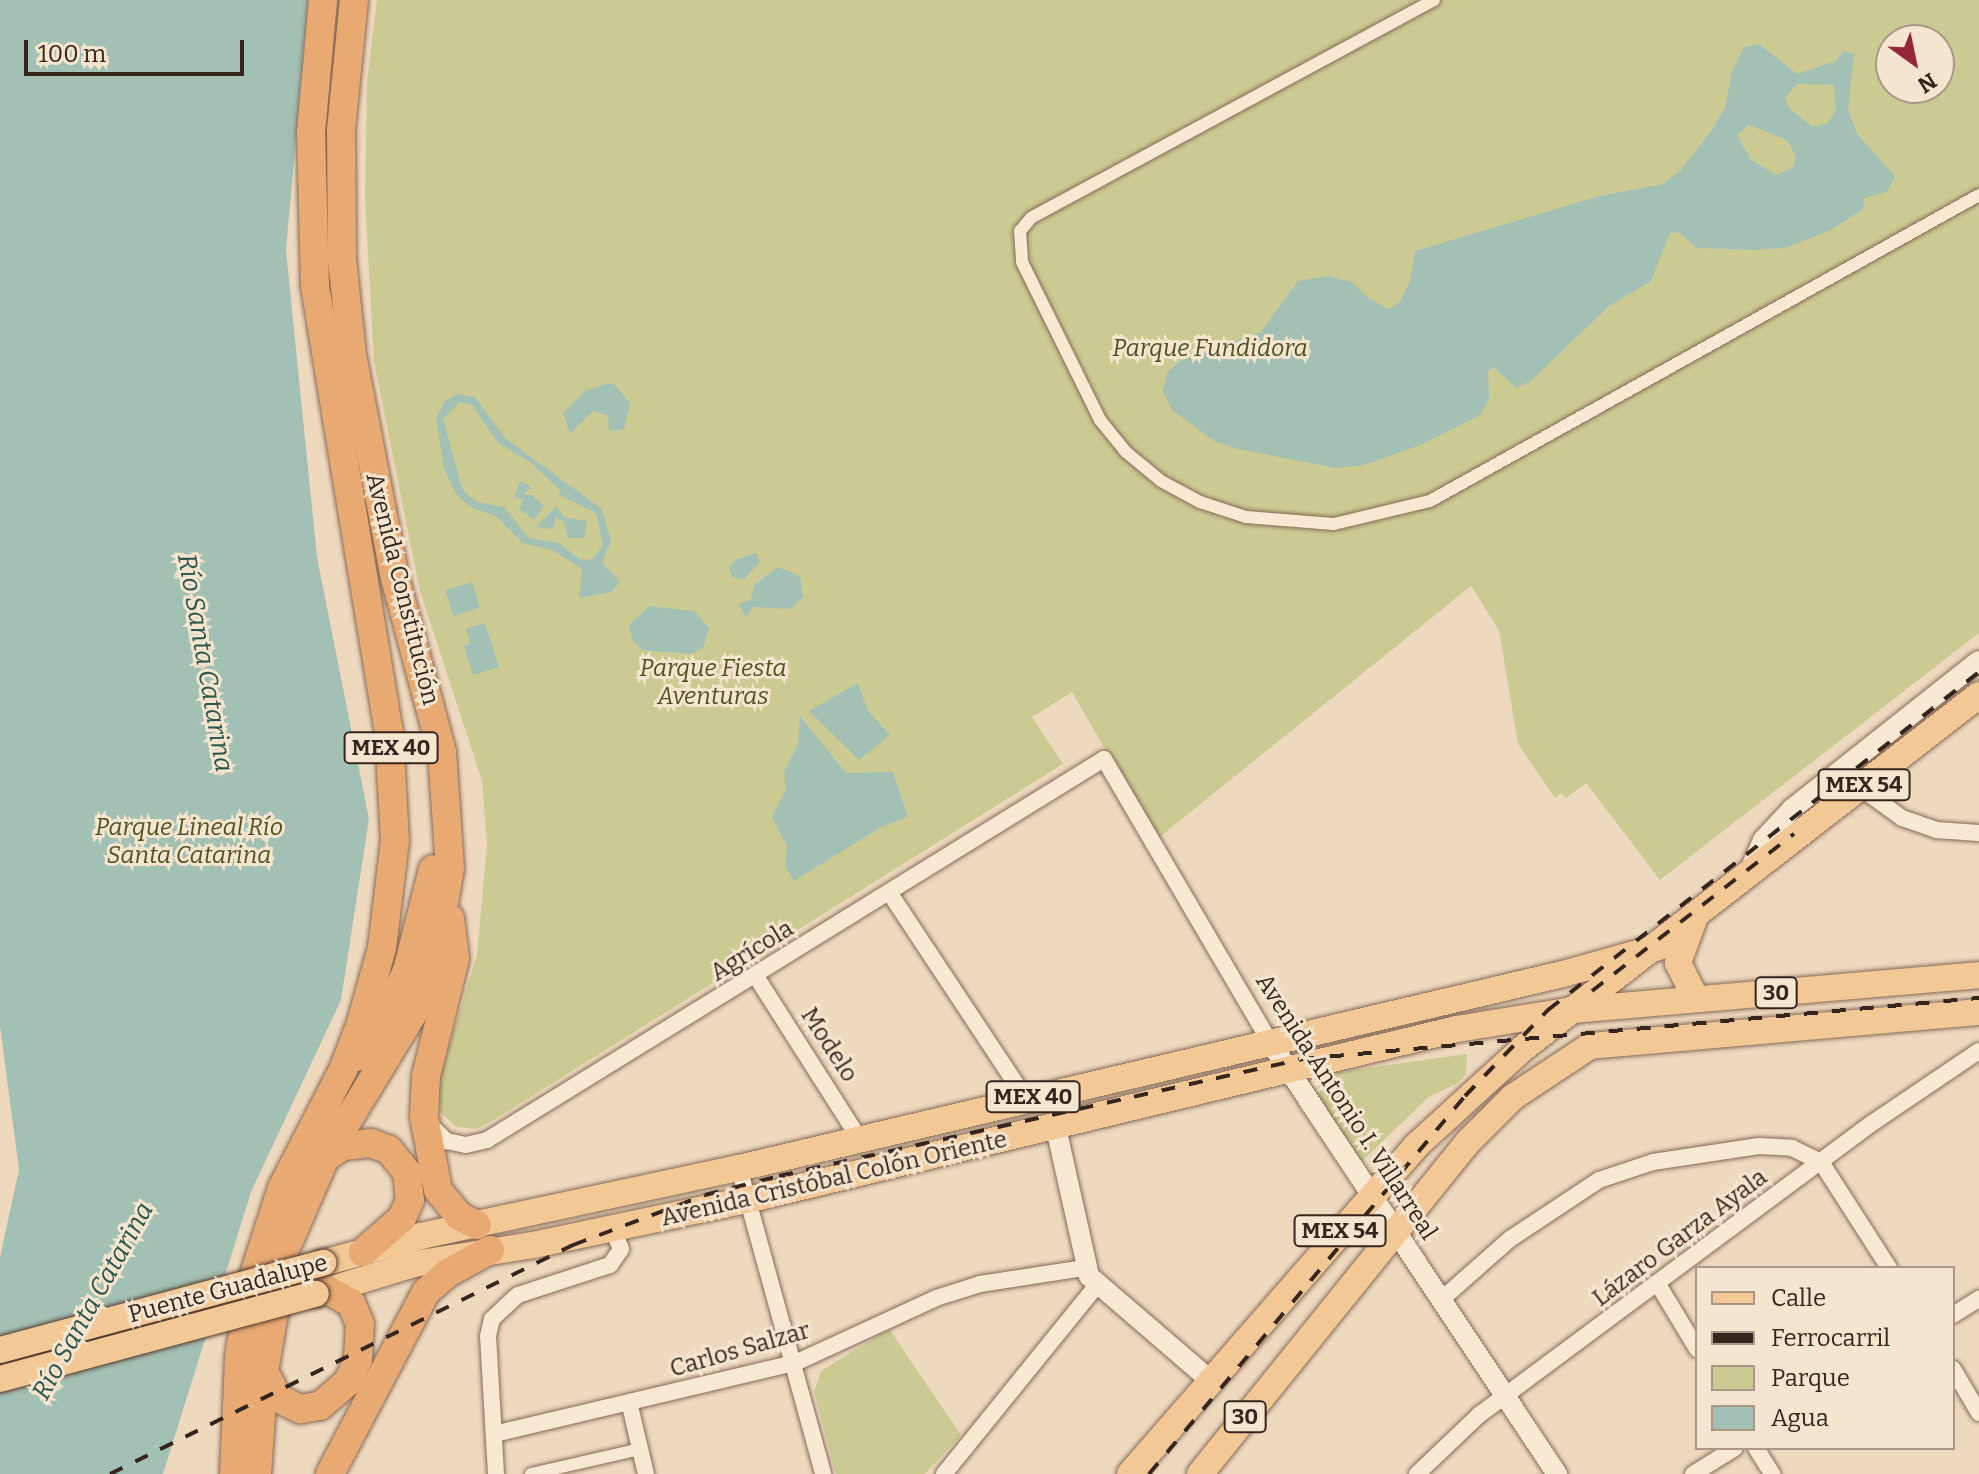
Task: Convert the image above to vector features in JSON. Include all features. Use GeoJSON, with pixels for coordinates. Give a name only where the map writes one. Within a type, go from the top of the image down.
{"type":"FeatureCollection","features":[{"type":"Feature","properties":{"kind":"highway","name":"Avenida Constitución"},"geometry":{"type":"LineString","coordinates":[[234,1474],[239,1358],[259,1252],[282,1188],[343,1070],[382,948],[395,807],[382,689],[315,285],[311,133],[323,0]]}},
{"type":"Feature","properties":{"kind":"highway","name":"Avenida Constitución"},"geometry":{"type":"LineString","coordinates":[[257,1474],[264,1371],[285,1250],[325,1158],[415,1010],[446,904],[450,807],[435,724],[395,578],[352,354],[342,259],[341,130],[354,0]]}},
{"type":"Feature","properties":{"kind":"highway"},"geometry":{"type":"LineString","coordinates":[[343,1070],[378,1032],[418,937],[437,831],[435,724]]}},
{"type":"Feature","properties":{"kind":"highway"},"geometry":{"type":"LineString","coordinates":[[446,904],[455,959],[426,1076],[424,1117],[438,1190],[459,1216],[477,1225]]}},
{"type":"Feature","properties":{"kind":"highway"},"geometry":{"type":"LineString","coordinates":[[325,1158],[343,1146],[371,1143],[397,1156],[407,1172],[410,1200],[402,1218],[363,1252]]}},
{"type":"Feature","properties":{"kind":"highway"},"geometry":{"type":"LineString","coordinates":[[330,1474],[426,1292],[448,1273],[490,1250]]}},
{"type":"Feature","properties":{"kind":"highway"},"geometry":{"type":"LineString","coordinates":[[264,1371],[278,1398],[300,1409],[320,1406],[348,1382],[358,1360],[360,1324],[351,1303],[322,1293]]}},
{"type":"Feature","properties":{"kind":"main road","name":"MEX 54"},"geometry":{"type":"LineString","coordinates":[[1130,1474],[1417,1145],[1573,1010],[1659,947],[1979,695]]}},
{"type":"Feature","properties":{"kind":"main road"},"geometry":{"type":"LineString","coordinates":[[1696,999],[1678,963],[1697,915]]}},
{"type":"Feature","properties":{"kind":"main road","name":"Avenida Cristóbal Colón Oriente"},"geometry":{"type":"LineString","coordinates":[[363,1252],[739,1168],[1588,967],[1659,947]]}},
{"type":"Feature","properties":{"kind":"main road","name":"30"},"geometry":{"type":"LineString","coordinates":[[1573,1010],[1976,979]]}},
{"type":"Feature","properties":{"kind":"main road","name":"Avenida Cristóbal Colón Oriente"},"geometry":{"type":"LineString","coordinates":[[322,1293],[414,1264],[613,1230],[1056,1128],[1457,1029],[1573,1010]]}},
{"type":"Feature","properties":{"kind":"main road","name":"30"},"geometry":{"type":"LineString","coordinates":[[1200,1474],[1468,1142],[1513,1097],[1590,1046],[1979,1012]]}},
{"type":"Feature","properties":{"kind":"main road","name":"Puente Guadalupe"},"geometry":{"type":"LineString","coordinates":[[0,1350],[363,1252]]}},
{"type":"Feature","properties":{"kind":"main road","name":"Puente Guadalupe"},"geometry":{"type":"LineString","coordinates":[[0,1379],[322,1293]]}},
{"type":"Feature","properties":{"kind":"street"},"geometry":{"type":"LineString","coordinates":[[1434,0],[1031,218],[1020,231],[1022,262],[1100,420],[1126,452],[1161,481],[1200,502],[1246,517],[1334,524],[1430,501],[1979,195]]}},
{"type":"Feature","properties":{"kind":"street"},"geometry":{"type":"LineString","coordinates":[[1748,874],[1763,840],[1792,809],[1979,661]]}},
{"type":"Feature","properties":{"kind":"street","name":"Agrícola"},"geometry":{"type":"LineString","coordinates":[[424,1117],[447,1141],[466,1145],[487,1140],[757,978],[1104,759]]}},
{"type":"Feature","properties":{"kind":"street","name":"Avenida Antonio I. Villarreal"},"geometry":{"type":"LineString","coordinates":[[1104,759],[1270,1042],[1557,1474]]}},
{"type":"Feature","properties":{"kind":"street"},"geometry":{"type":"LineString","coordinates":[[1861,788],[1902,818],[1936,830],[1979,833]]}},
{"type":"Feature","properties":{"kind":"street"},"geometry":{"type":"LineString","coordinates":[[889,892],[1026,1099]]}},
{"type":"Feature","properties":{"kind":"street","name":"Modelo"},"geometry":{"type":"LineString","coordinates":[[757,978],[859,1138]]}},
{"type":"Feature","properties":{"kind":"street","name":"Lázaro Garza Ayala"},"geometry":{"type":"LineString","coordinates":[[1417,1474],[1457,1433],[1506,1395],[1659,1286],[1821,1162],[1979,1051]]}},
{"type":"Feature","properties":{"kind":"street"},"geometry":{"type":"LineString","coordinates":[[1056,1128],[1091,1276],[1210,1380]]}},
{"type":"Feature","properties":{"kind":"street"},"geometry":{"type":"LineString","coordinates":[[1442,1299],[1510,1239],[1599,1180],[1653,1162],[1759,1146],[1792,1148],[1821,1162],[1888,1266]]}},
{"type":"Feature","properties":{"kind":"street"},"geometry":{"type":"LineString","coordinates":[[739,1168],[751,1199],[823,1474]]}},
{"type":"Feature","properties":{"kind":"street"},"geometry":{"type":"LineString","coordinates":[[496,1474],[488,1336],[497,1309],[532,1290],[610,1265],[621,1249],[613,1230]]}},
{"type":"Feature","properties":{"kind":"street"},"geometry":{"type":"LineString","coordinates":[[944,1474],[1091,1276]]}},
{"type":"Feature","properties":{"kind":"street","name":"Carlos Salzar"},"geometry":{"type":"LineString","coordinates":[[494,1434],[630,1406],[795,1363],[936,1298],[980,1284],[1091,1276]]}},
{"type":"Feature","properties":{"kind":"street"},"geometry":{"type":"LineString","coordinates":[[1659,1286],[1695,1346]]}},
{"type":"Feature","properties":{"kind":"street"},"geometry":{"type":"LineString","coordinates":[[1955,1314],[1979,1299]]}},
{"type":"Feature","properties":{"kind":"street"},"geometry":{"type":"LineString","coordinates":[[1955,1372],[1979,1413]]}},
{"type":"Feature","properties":{"kind":"street"},"geometry":{"type":"LineString","coordinates":[[630,1406],[646,1474]]}},
{"type":"Feature","properties":{"kind":"street"},"geometry":{"type":"LineString","coordinates":[[531,1474],[640,1449]]}},
{"type":"Feature","properties":{"kind":"street"},"geometry":{"type":"LineString","coordinates":[[1693,1474],[1732,1450]]}},
{"type":"Feature","properties":{"kind":"street"},"geometry":{"type":"LineString","coordinates":[[1757,1450],[1772,1474]]}},
{"type":"Feature","properties":{"kind":"green space","name":"Parque Fundidora"},"geometry":{"type":"Polygon","coordinates":[[[377,0],[1979,0],[1979,633],[1660,880],[1586,783],[1566,798],[1561,793],[1555,798],[1518,744],[1499,630],[1471,586],[1157,839],[1072,692],[1032,717],[1063,764],[487,1124],[476,1129],[456,1127],[440,1112],[436,1087],[477,955],[487,844],[482,781],[420,591],[374,362],[365,199],[367,81],[377,0]]]}},
{"type":"Feature","properties":{"kind":"green space"},"geometry":{"type":"Polygon","coordinates":[[[1467,1054],[1466,1074],[1458,1083],[1430,1096],[1360,1163],[1316,1095],[1323,1074],[1467,1054]]]}},
{"type":"Feature","properties":{"kind":"green space"},"geometry":{"type":"Polygon","coordinates":[[[889,1329],[961,1435],[925,1474],[836,1474],[814,1391],[821,1371],[889,1329]]]}},
{"type":"Feature","properties":{"kind":"water","name":"Río Santa Catarina"},"geometry":{"type":"Polygon","coordinates":[[[0,0],[308,0],[286,250],[317,557],[369,819],[341,1000],[251,1192],[163,1474],[0,1474],[0,1257],[19,1170],[0,1026],[0,0]]]}},
{"type":"Feature","properties":{"kind":"water"},"geometry":{"type":"Polygon","coordinates":[[[1759,44],[1797,74],[1836,61],[1844,51],[1854,54],[1848,111],[1858,135],[1895,176],[1887,192],[1864,198],[1863,209],[1831,230],[1785,248],[1697,248],[1680,233],[1670,233],[1651,281],[1609,306],[1531,381],[1516,388],[1494,367],[1488,371],[1489,400],[1480,415],[1418,446],[1364,465],[1336,468],[1238,449],[1216,442],[1172,410],[1163,391],[1167,373],[1180,361],[1261,332],[1298,281],[1328,276],[1352,282],[1368,298],[1389,309],[1400,302],[1410,281],[1415,251],[1600,196],[1663,184],[1680,171],[1712,130],[1725,108],[1732,72],[1744,47],[1759,44]],[[1797,84],[1785,98],[1790,109],[1813,127],[1828,123],[1836,111],[1834,85],[1797,84]],[[1749,125],[1737,135],[1751,160],[1777,175],[1793,167],[1796,157],[1787,140],[1749,125]]]}},
{"type":"Feature","properties":{"kind":"water"},"geometry":{"type":"Polygon","coordinates":[[[614,384],[630,403],[624,429],[609,431],[608,415],[593,411],[570,434],[563,413],[585,391],[614,384]]]}},
{"type":"Feature","properties":{"kind":"water"},"geometry":{"type":"Polygon","coordinates":[[[457,394],[475,397],[505,438],[602,509],[611,541],[602,563],[620,582],[611,592],[579,598],[582,569],[552,550],[523,543],[497,517],[469,506],[456,494],[444,469],[436,418],[445,401],[457,394]],[[460,402],[443,419],[463,491],[477,502],[504,507],[529,538],[559,543],[581,560],[593,559],[603,545],[596,513],[559,495],[561,491],[530,462],[498,443],[472,405],[460,402]]]}},
{"type":"Feature","properties":{"kind":"water"},"geometry":{"type":"Polygon","coordinates":[[[520,481],[531,487],[523,495],[532,495],[544,506],[534,520],[519,509],[523,499],[514,498],[520,481]]]}},
{"type":"Feature","properties":{"kind":"water"},"geometry":{"type":"Polygon","coordinates":[[[556,506],[564,517],[587,521],[584,538],[568,538],[564,522],[556,517],[553,529],[536,527],[556,506]]]}},
{"type":"Feature","properties":{"kind":"water"},"geometry":{"type":"Polygon","coordinates":[[[756,553],[760,562],[744,579],[733,578],[729,568],[735,560],[756,553]]]}},
{"type":"Feature","properties":{"kind":"water"},"geometry":{"type":"Polygon","coordinates":[[[778,567],[800,576],[803,597],[791,609],[754,607],[746,617],[738,604],[751,600],[754,585],[778,567]]]}},
{"type":"Feature","properties":{"kind":"water"},"geometry":{"type":"Polygon","coordinates":[[[472,582],[480,608],[453,616],[445,590],[472,582]]]}},
{"type":"Feature","properties":{"kind":"water"},"geometry":{"type":"Polygon","coordinates":[[[649,606],[694,611],[709,628],[703,648],[691,654],[643,650],[632,640],[629,625],[649,606]]]}},
{"type":"Feature","properties":{"kind":"water"},"geometry":{"type":"Polygon","coordinates":[[[485,623],[499,667],[473,675],[464,646],[470,644],[466,629],[485,623]]]}},
{"type":"Feature","properties":{"kind":"water"},"geometry":{"type":"Polygon","coordinates":[[[858,683],[868,711],[890,735],[859,760],[809,711],[858,683]]]}},
{"type":"Feature","properties":{"kind":"water"},"geometry":{"type":"Polygon","coordinates":[[[800,716],[846,773],[893,772],[908,817],[881,827],[794,881],[785,866],[787,846],[772,817],[786,789],[784,772],[798,744],[800,716]]]}},
{"type":"Feature","properties":{"kind":"railway"},"geometry":{"type":"LineString","coordinates":[[1149,1474],[1465,1096],[1548,1010],[1979,672]]}},
{"type":"Feature","properties":{"kind":"railway"},"geometry":{"type":"LineString","coordinates":[[1592,991],[1794,834]]}},
{"type":"Feature","properties":{"kind":"railway"},"geometry":{"type":"LineString","coordinates":[[110,1474],[573,1245],[705,1195],[779,1176],[1302,1059],[1979,998]]}},
{"type":"Feature","properties":{"kind":"park label","name":"Parque Fiesta Aventuras"},"geometry":{"type":"Point","coordinates":[713,683]}},
{"type":"Feature","properties":{"kind":"park label","name":"Parque Lineal Río Santa Catarina"},"geometry":{"type":"Point","coordinates":[189,842]}}]}
